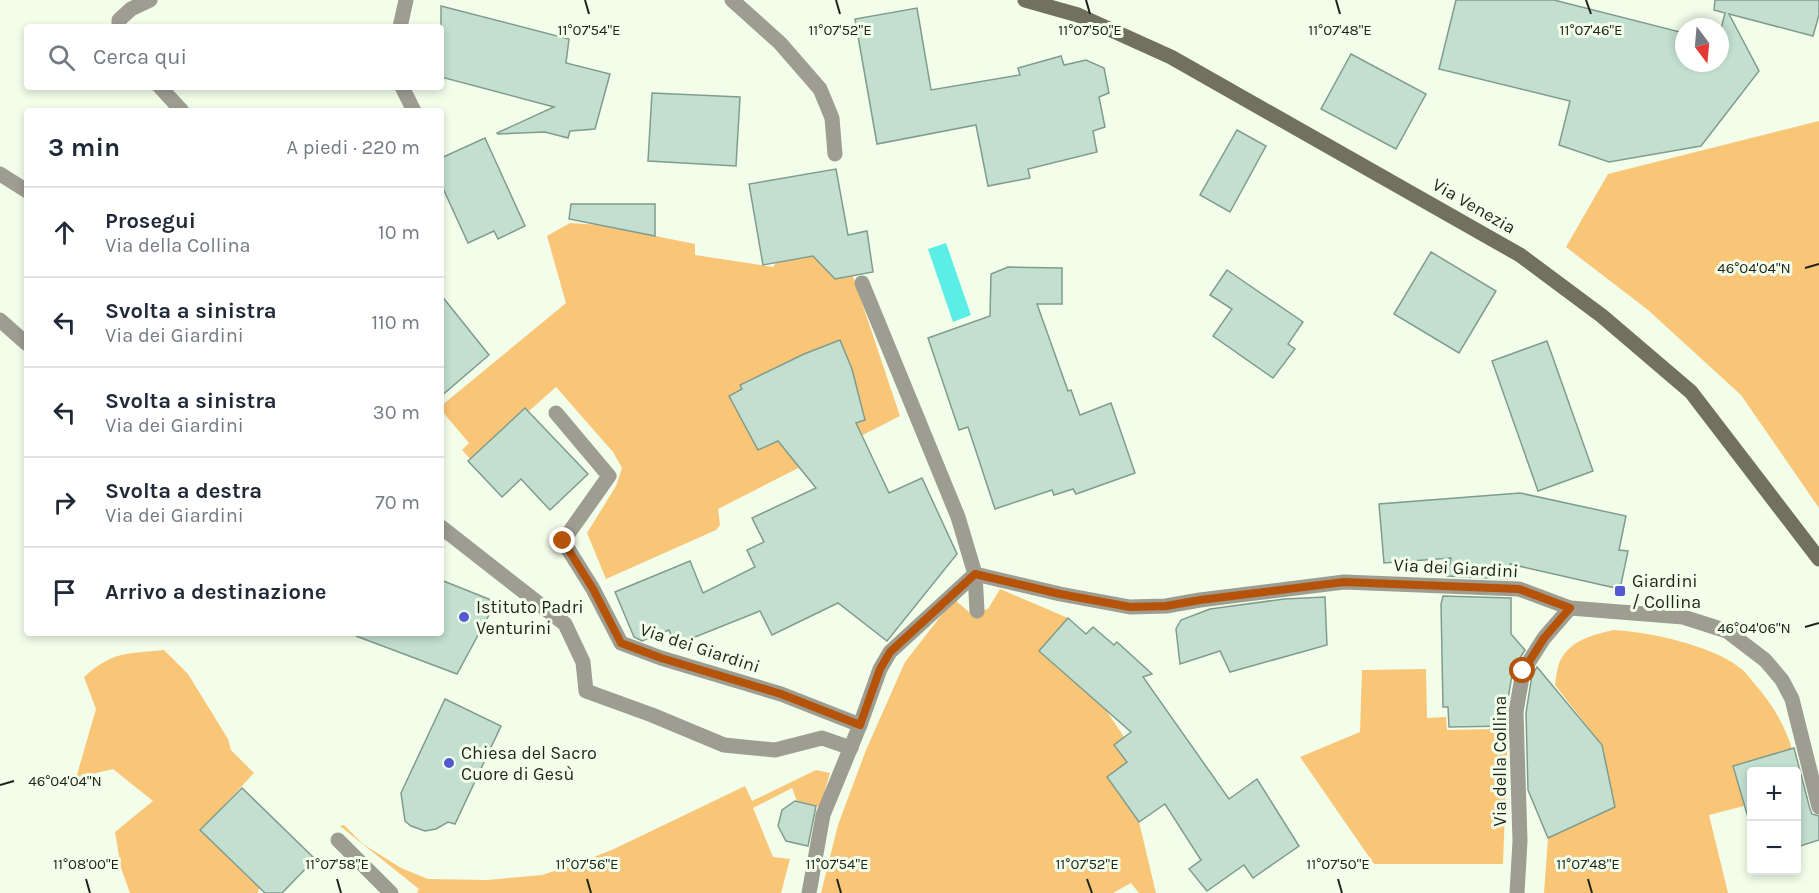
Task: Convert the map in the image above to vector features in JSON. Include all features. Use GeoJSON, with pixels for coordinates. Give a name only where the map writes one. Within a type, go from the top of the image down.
{"type":"FeatureCollection","features":[{"type":"Feature","properties":{"kind":"main road","name":"Via Venezia"},"geometry":{"type":"LineString","coordinates":[[1025,0],[1078,15],[1171,57],[1520,255],[1602,316],[1691,392],[1819,560]]}},
{"type":"Feature","properties":{"kind":"street"},"geometry":{"type":"LineString","coordinates":[[118,24],[119,20],[131,9],[150,0]]}},
{"type":"Feature","properties":{"kind":"street"},"geometry":{"type":"LineString","coordinates":[[401,24],[406,0]]}},
{"type":"Feature","properties":{"kind":"street"},"geometry":{"type":"LineString","coordinates":[[732,0],[780,43],[820,89],[832,118],[835,154]]}},
{"type":"Feature","properties":{"kind":"street"},"geometry":{"type":"LineString","coordinates":[[163,90],[179,108]]}},
{"type":"Feature","properties":{"kind":"street"},"geometry":{"type":"LineString","coordinates":[[404,90],[412,108]]}},
{"type":"Feature","properties":{"kind":"street"},"geometry":{"type":"LineString","coordinates":[[0,174],[24,189]]}},
{"type":"Feature","properties":{"kind":"street"},"geometry":{"type":"LineString","coordinates":[[862,283],[958,517],[975,574],[977,611]]}},
{"type":"Feature","properties":{"kind":"street"},"geometry":{"type":"LineString","coordinates":[[0,320],[24,341]]}},
{"type":"Feature","properties":{"kind":"street","name":"Via dei Giardini"},"geometry":{"type":"LineString","coordinates":[[556,414],[609,476],[563,541],[593,589],[621,643],[661,658],[781,694],[860,725]]}},
{"type":"Feature","properties":{"kind":"street"},"geometry":{"type":"LineString","coordinates":[[444,529],[565,624],[583,662],[586,691],[724,745],[775,750],[822,738],[851,748]]}},
{"type":"Feature","properties":{"kind":"street"},"geometry":{"type":"LineString","coordinates":[[809,893],[822,816],[851,748],[880,669],[890,652],[975,574]]}},
{"type":"Feature","properties":{"kind":"street","name":"Via dei Giardini"},"geometry":{"type":"LineString","coordinates":[[975,574],[1060,594],[1130,607],[1166,606],[1344,582],[1519,589],[1570,608],[1683,617],[1727,631],[1765,660],[1782,680],[1792,699],[1819,807]]}},
{"type":"Feature","properties":{"kind":"street","name":"Via della Collina"},"geometry":{"type":"LineString","coordinates":[[1517,893],[1520,841],[1516,712],[1523,671],[1544,638],[1570,608]]}},
{"type":"Feature","properties":{"kind":"street"},"geometry":{"type":"LineString","coordinates":[[338,840],[391,893]]}},
{"type":"Feature","properties":{"kind":"shaded area"},"geometry":{"type":"Polygon","coordinates":[[[1819,121],[1819,508],[1741,395],[1648,310],[1566,247],[1608,174],[1819,121]]]}},
{"type":"Feature","properties":{"kind":"shaded area"},"geometry":{"type":"Polygon","coordinates":[[[570,223],[601,225],[695,244],[695,255],[773,267],[776,263],[813,256],[835,279],[853,276],[900,416],[718,509],[720,525],[716,530],[606,579],[587,533],[616,486],[622,468],[613,452],[556,387],[529,411],[525,408],[472,461],[462,450],[469,443],[444,414],[444,404],[566,303],[547,236],[570,223]]]}},
{"type":"Feature","properties":{"kind":"shaded area"},"geometry":{"type":"Polygon","coordinates":[[[1000,589],[1068,618],[1041,653],[1106,710],[1124,737],[1115,745],[1127,762],[1107,777],[1139,822],[1156,893],[1139,893],[1131,883],[1113,893],[821,893],[838,825],[866,750],[905,662],[954,599],[970,613],[988,609],[1000,589]]]}},
{"type":"Feature","properties":{"kind":"shaded area"},"geometry":{"type":"Polygon","coordinates":[[[1613,630],[1679,641],[1697,646],[1728,660],[1744,671],[1760,690],[1785,730],[1792,749],[1735,767],[1744,806],[1709,815],[1728,893],[1544,893],[1548,838],[1615,807],[1602,745],[1555,685],[1560,661],[1570,648],[1590,636],[1613,630]]]}},
{"type":"Feature","properties":{"kind":"shaded area"},"geometry":{"type":"Polygon","coordinates":[[[164,650],[188,674],[228,739],[231,750],[254,773],[201,830],[259,888],[258,893],[130,893],[121,868],[115,832],[153,801],[113,769],[76,778],[96,709],[84,677],[112,658],[130,653],[164,650]]]}},
{"type":"Feature","properties":{"kind":"shaded area"},"geometry":{"type":"Polygon","coordinates":[[[1426,669],[1427,718],[1446,717],[1447,730],[1493,729],[1493,707],[1509,707],[1503,864],[1374,864],[1300,757],[1360,732],[1362,670],[1426,669]]]}},
{"type":"Feature","properties":{"kind":"shaded area"},"geometry":{"type":"Polygon","coordinates":[[[816,770],[830,773],[820,807],[797,801],[792,788],[753,808],[773,857],[790,859],[781,893],[417,893],[419,889],[340,826],[344,825],[363,844],[401,868],[428,879],[487,880],[542,875],[614,849],[745,786],[752,801],[816,770]]]}},
{"type":"Feature","properties":{"kind":"water"},"geometry":{"type":"Polygon","coordinates":[[[946,243],[971,315],[953,322],[928,249],[946,243]]]}},
{"type":"Feature","properties":{"kind":"building"},"geometry":{"type":"Polygon","coordinates":[[[1456,0],[1554,0],[1675,31],[1675,72],[1729,72],[1729,18],[1724,18],[1725,13],[1714,10],[1715,0],[1819,0],[1819,15],[1813,36],[1729,14],[1759,71],[1701,146],[1609,162],[1559,145],[1570,101],[1439,69],[1456,0]]]}},
{"type":"Feature","properties":{"kind":"building"},"geometry":{"type":"Polygon","coordinates":[[[441,6],[569,39],[566,63],[610,74],[595,129],[570,131],[568,138],[545,132],[498,134],[554,107],[444,78],[444,24],[441,24],[441,6]]]}},
{"type":"Feature","properties":{"kind":"building"},"geometry":{"type":"Polygon","coordinates":[[[917,8],[931,90],[1020,75],[1018,68],[1061,56],[1064,65],[1086,60],[1104,68],[1109,93],[1099,97],[1105,127],[1093,131],[1097,152],[1028,169],[1030,178],[988,186],[976,125],[877,144],[855,19],[917,8]]]}},
{"type":"Feature","properties":{"kind":"building"},"geometry":{"type":"Polygon","coordinates":[[[1351,54],[1426,94],[1396,149],[1321,109],[1351,54]]]}},
{"type":"Feature","properties":{"kind":"building"},"geometry":{"type":"Polygon","coordinates":[[[652,93],[740,97],[736,166],[648,161],[652,93]]]}},
{"type":"Feature","properties":{"kind":"building"},"geometry":{"type":"Polygon","coordinates":[[[1237,130],[1266,146],[1230,212],[1200,195],[1237,130]]]}},
{"type":"Feature","properties":{"kind":"building"},"geometry":{"type":"Polygon","coordinates":[[[485,138],[525,226],[498,239],[494,231],[468,243],[444,191],[444,157],[485,138]]]}},
{"type":"Feature","properties":{"kind":"building"},"geometry":{"type":"Polygon","coordinates":[[[836,169],[848,235],[867,231],[873,272],[835,279],[813,256],[763,265],[749,184],[836,169]]]}},
{"type":"Feature","properties":{"kind":"building"},"geometry":{"type":"Polygon","coordinates":[[[571,204],[655,204],[655,236],[569,219],[571,204]]]}},
{"type":"Feature","properties":{"kind":"building"},"geometry":{"type":"Polygon","coordinates":[[[1431,252],[1496,291],[1459,353],[1394,314],[1431,252]]]}},
{"type":"Feature","properties":{"kind":"building"},"geometry":{"type":"Polygon","coordinates":[[[1008,267],[1062,268],[1062,304],[1037,304],[1068,391],[1071,390],[1080,415],[1111,403],[1135,473],[1076,494],[1073,489],[1054,495],[1052,490],[995,509],[968,427],[959,430],[928,338],[990,316],[991,274],[1008,267]]]}},
{"type":"Feature","properties":{"kind":"building"},"geometry":{"type":"Polygon","coordinates":[[[1227,270],[1303,322],[1288,344],[1295,349],[1273,378],[1213,336],[1232,309],[1210,295],[1227,270]]]}},
{"type":"Feature","properties":{"kind":"building"},"geometry":{"type":"Polygon","coordinates":[[[444,299],[489,355],[444,393],[444,299]]]}},
{"type":"Feature","properties":{"kind":"building"},"geometry":{"type":"Polygon","coordinates":[[[840,340],[852,369],[865,420],[856,423],[889,493],[922,478],[957,554],[887,641],[838,603],[772,635],[760,611],[675,645],[669,630],[642,641],[634,637],[615,592],[690,561],[703,593],[755,567],[747,550],[764,542],[752,518],[816,488],[778,441],[758,450],[729,396],[742,389],[740,385],[804,354],[840,340]]]}},
{"type":"Feature","properties":{"kind":"building"},"geometry":{"type":"Polygon","coordinates":[[[1547,341],[1593,471],[1538,491],[1492,361],[1547,341]]]}},
{"type":"Feature","properties":{"kind":"building"},"geometry":{"type":"Polygon","coordinates":[[[525,408],[588,474],[550,510],[521,479],[502,497],[468,461],[525,408]]]}},
{"type":"Feature","properties":{"kind":"building"},"geometry":{"type":"Polygon","coordinates":[[[1520,493],[1626,516],[1619,550],[1628,551],[1620,589],[1510,564],[1511,579],[1447,576],[1451,558],[1384,563],[1379,504],[1520,493]]]}},
{"type":"Feature","properties":{"kind":"building","name":"Istituto Padri Venturini"},"geometry":{"type":"Polygon","coordinates":[[[444,581],[496,602],[457,674],[356,636],[444,636],[444,581]]]}},
{"type":"Feature","properties":{"kind":"building"},"geometry":{"type":"Polygon","coordinates":[[[1443,596],[1511,598],[1511,634],[1525,650],[1513,669],[1506,711],[1507,726],[1449,727],[1448,707],[1443,707],[1441,604],[1443,596]]]}},
{"type":"Feature","properties":{"kind":"building"},"geometry":{"type":"Polygon","coordinates":[[[1325,597],[1327,645],[1230,672],[1220,651],[1180,664],[1176,629],[1181,620],[1210,609],[1284,599],[1325,597]]]}},
{"type":"Feature","properties":{"kind":"building"},"geometry":{"type":"Polygon","coordinates":[[[1068,618],[1086,634],[1093,627],[1114,645],[1117,642],[1152,674],[1143,677],[1229,799],[1257,779],[1299,846],[1253,878],[1244,865],[1207,891],[1189,869],[1201,860],[1165,804],[1139,822],[1107,777],[1127,762],[1114,745],[1131,732],[1039,651],[1068,618]]]}},
{"type":"Feature","properties":{"kind":"building"},"geometry":{"type":"Polygon","coordinates":[[[1537,667],[1602,745],[1615,807],[1548,838],[1528,790],[1526,713],[1532,675],[1537,667]]]}},
{"type":"Feature","properties":{"kind":"building","name":"Chiesa del Sacro Cuore di Gesù"},"geometry":{"type":"Polygon","coordinates":[[[445,699],[501,726],[455,824],[448,822],[436,829],[425,831],[405,821],[401,793],[445,699]]]}},
{"type":"Feature","properties":{"kind":"building"},"geometry":{"type":"Polygon","coordinates":[[[1794,748],[1799,767],[1747,767],[1747,814],[1733,766],[1794,748]]]}},
{"type":"Feature","properties":{"kind":"building"},"geometry":{"type":"Polygon","coordinates":[[[1801,775],[1812,814],[1819,816],[1819,840],[1801,846],[1801,775]]]}},
{"type":"Feature","properties":{"kind":"building"},"geometry":{"type":"Polygon","coordinates":[[[242,788],[315,859],[282,893],[265,893],[200,830],[242,788]]]}},
{"type":"Feature","properties":{"kind":"building"},"geometry":{"type":"Polygon","coordinates":[[[795,801],[816,806],[808,846],[786,841],[778,826],[782,810],[795,801]]]}},
{"type":"Feature","properties":{"kind":"place","name":"Giardini / Collina"},"geometry":{"type":"Point","coordinates":[1620,591]}},
{"type":"Feature","properties":{"kind":"place","name":"Istituto Padri Venturini"},"geometry":{"type":"Point","coordinates":[464,617]}},
{"type":"Feature","properties":{"kind":"place","name":"Chiesa del Sacro Cuore di Gesù"},"geometry":{"type":"Point","coordinates":[449,763]}},
{"type":"Feature","properties":{"kind":"route"},"geometry":{"type":"LineString","coordinates":[[563,541],[593,589],[621,643],[661,658],[781,694],[860,725],[880,669],[890,652],[975,574],[1060,594],[1130,607],[1166,606],[1344,582],[1519,589],[1570,608],[1544,638],[1523,671]]}}]}
